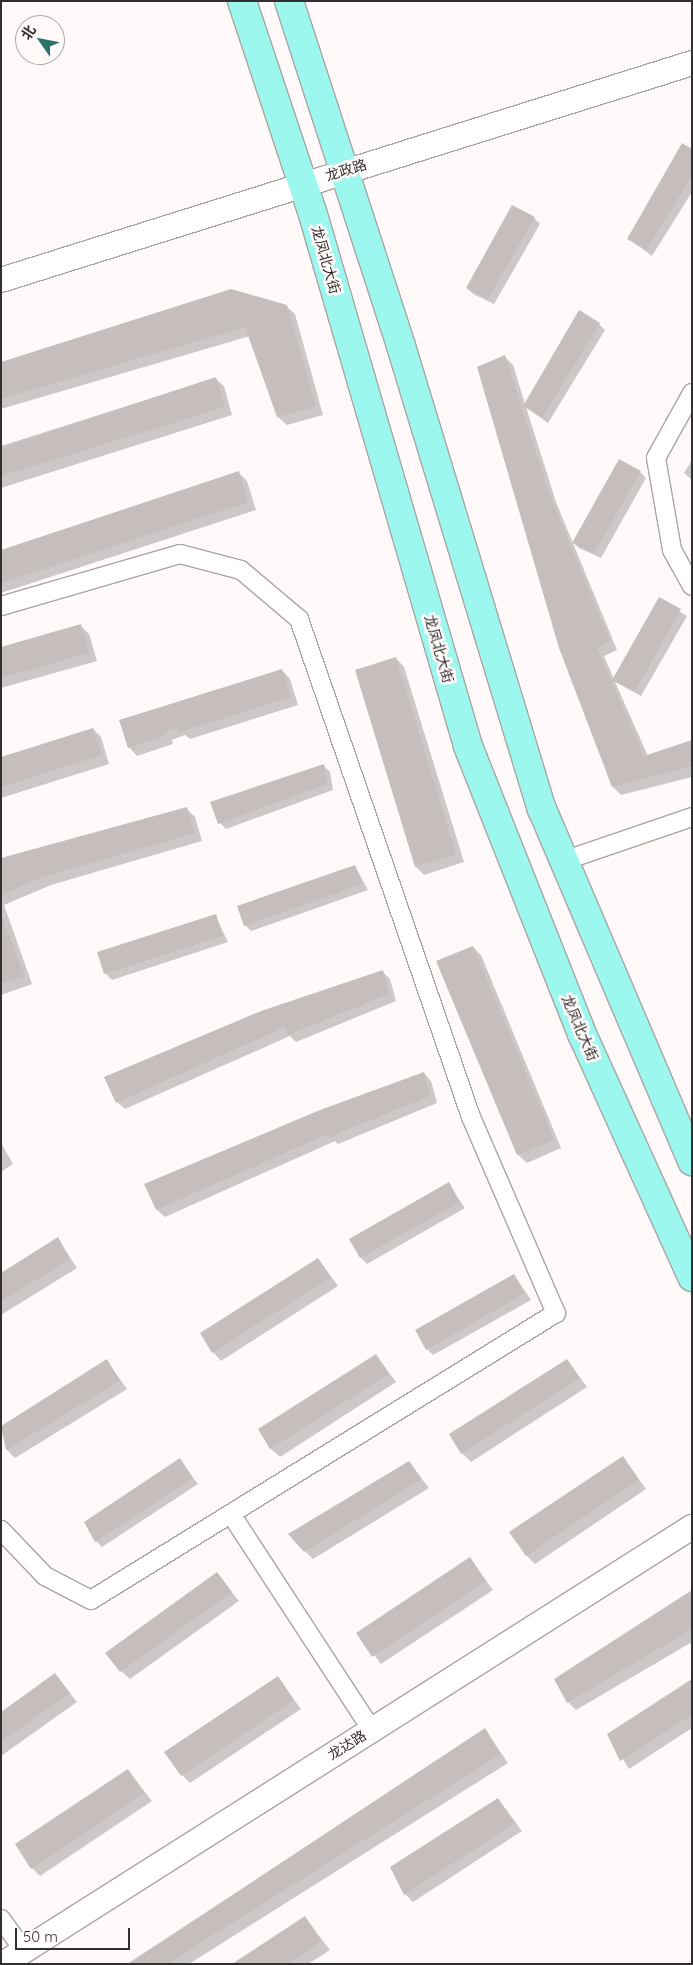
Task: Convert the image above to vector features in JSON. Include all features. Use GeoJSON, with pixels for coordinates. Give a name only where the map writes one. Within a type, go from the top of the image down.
{"type":"FeatureCollection","features":[{"type":"Feature","properties":{"kind":"main road","name":"龙凤北大街"},"geometry":{"type":"LineString","coordinates":[[242,1],[303,184],[468,746],[582,1034],[692,1277]]}},
{"type":"Feature","properties":{"kind":"main road"},"geometry":{"type":"LineString","coordinates":[[289,1],[344,171],[542,809],[692,1161]]}},
{"type":"Feature","properties":{"kind":"street","name":"龙政路"},"geometry":{"type":"LineString","coordinates":[[1,280],[692,63]]}},
{"type":"Feature","properties":{"kind":"street"},"geometry":{"type":"LineString","coordinates":[[692,393],[656,458],[672,550],[692,586]]}},
{"type":"Feature","properties":{"kind":"street"},"geometry":{"type":"LineString","coordinates":[[1,606],[180,554],[241,570],[299,619],[471,1117],[556,1313],[91,1600],[45,1576],[1,1530]]}},
{"type":"Feature","properties":{"kind":"street"},"geometry":{"type":"LineString","coordinates":[[564,860],[692,817]]}},
{"type":"Feature","properties":{"kind":"street"},"geometry":{"type":"LineString","coordinates":[[231,1514],[372,1730]]}},
{"type":"Feature","properties":{"kind":"street","name":"龙达路"},"geometry":{"type":"LineString","coordinates":[[3,1964],[692,1527]]}},
{"type":"Feature","properties":{"kind":"street"},"geometry":{"type":"LineString","coordinates":[[1,1919],[24,1950]]}},
{"type":"Feature","properties":{"kind":"building"},"geometry":{"type":"Polygon","coordinates":[[[682,143],[692,149],[692,176],[646,250],[627,239],[682,143]]]}},
{"type":"Feature","properties":{"kind":"building"},"geometry":{"type":"Polygon","coordinates":[[[512,205],[535,217],[488,299],[466,288],[512,205]]]}},
{"type":"Feature","properties":{"kind":"building"},"geometry":{"type":"Polygon","coordinates":[[[231,289],[287,305],[316,407],[277,417],[245,327],[1,399],[1,362],[231,289]]]}},
{"type":"Feature","properties":{"kind":"building"},"geometry":{"type":"Polygon","coordinates":[[[579,310],[600,323],[542,418],[523,406],[579,310]]]}},
{"type":"Feature","properties":{"kind":"building"},"geometry":{"type":"Polygon","coordinates":[[[505,355],[549,493],[610,641],[597,648],[644,756],[692,740],[692,766],[612,787],[559,648],[477,367],[505,355]]]}},
{"type":"Feature","properties":{"kind":"building"},"geometry":{"type":"Polygon","coordinates":[[[216,377],[225,407],[1,476],[1,448],[216,377]]]}},
{"type":"Feature","properties":{"kind":"building"},"geometry":{"type":"Polygon","coordinates":[[[619,459],[641,471],[594,553],[572,543],[619,459]]]}},
{"type":"Feature","properties":{"kind":"building"},"geometry":{"type":"Polygon","coordinates":[[[239,471],[248,502],[1,583],[1,550],[239,471]]]}},
{"type":"Feature","properties":{"kind":"building"},"geometry":{"type":"Polygon","coordinates":[[[659,597],[681,609],[635,691],[612,680],[659,597]]]}},
{"type":"Feature","properties":{"kind":"building"},"geometry":{"type":"Polygon","coordinates":[[[81,624],[89,653],[1,678],[1,647],[81,624]]]}},
{"type":"Feature","properties":{"kind":"building"},"geometry":{"type":"Polygon","coordinates":[[[396,657],[456,854],[415,867],[355,670],[396,657]]]}},
{"type":"Feature","properties":{"kind":"building"},"geometry":{"type":"Polygon","coordinates":[[[282,669],[291,697],[180,732],[178,727],[164,732],[166,736],[128,748],[119,720],[282,669]]]}},
{"type":"Feature","properties":{"kind":"building"},"geometry":{"type":"Polygon","coordinates":[[[93,728],[102,755],[1,787],[1,757],[93,728]]]}},
{"type":"Feature","properties":{"kind":"building"},"geometry":{"type":"Polygon","coordinates":[[[324,764],[327,784],[218,824],[210,802],[324,764]]]}},
{"type":"Feature","properties":{"kind":"building"},"geometry":{"type":"Polygon","coordinates":[[[187,807],[195,833],[42,877],[1,895],[1,858],[187,807]]]}},
{"type":"Feature","properties":{"kind":"building"},"geometry":{"type":"Polygon","coordinates":[[[355,865],[362,884],[244,926],[237,906],[355,865]]]}},
{"type":"Feature","properties":{"kind":"building"},"geometry":{"type":"Polygon","coordinates":[[[1,914],[25,976],[1,984],[1,914]]]}},
{"type":"Feature","properties":{"kind":"building"},"geometry":{"type":"Polygon","coordinates":[[[216,914],[223,936],[104,974],[97,952],[216,914]]]}},
{"type":"Feature","properties":{"kind":"building"},"geometry":{"type":"Polygon","coordinates":[[[473,946],[554,1140],[517,1155],[436,961],[473,946]]]}},
{"type":"Feature","properties":{"kind":"building"},"geometry":{"type":"Polygon","coordinates":[[[383,970],[389,994],[288,1035],[285,1027],[116,1103],[104,1077],[261,1011],[383,970]]]}},
{"type":"Feature","properties":{"kind":"building"},"geometry":{"type":"Polygon","coordinates":[[[424,1072],[430,1096],[329,1137],[328,1134],[156,1210],[144,1184],[320,1110],[424,1072]]]}},
{"type":"Feature","properties":{"kind":"building"},"geometry":{"type":"Polygon","coordinates":[[[449,1182],[460,1202],[360,1258],[349,1239],[449,1182]]]}},
{"type":"Feature","properties":{"kind":"building"},"geometry":{"type":"Polygon","coordinates":[[[58,1237],[70,1259],[1,1302],[1,1273],[58,1237]]]}},
{"type":"Feature","properties":{"kind":"building"},"geometry":{"type":"Polygon","coordinates":[[[318,1258],[331,1277],[212,1353],[200,1333],[318,1258]]]}},
{"type":"Feature","properties":{"kind":"building"},"geometry":{"type":"Polygon","coordinates":[[[514,1274],[525,1293],[426,1350],[415,1330],[514,1274]]]}},
{"type":"Feature","properties":{"kind":"building"},"geometry":{"type":"Polygon","coordinates":[[[376,1354],[389,1374],[270,1449],[258,1429],[376,1354]]]}},
{"type":"Feature","properties":{"kind":"building"},"geometry":{"type":"Polygon","coordinates":[[[107,1359],[120,1381],[6,1450],[1,1426],[107,1359]]]}},
{"type":"Feature","properties":{"kind":"building"},"geometry":{"type":"Polygon","coordinates":[[[567,1359],[580,1378],[461,1454],[449,1434],[567,1359]]]}},
{"type":"Feature","properties":{"kind":"building"},"geometry":{"type":"Polygon","coordinates":[[[623,1456],[639,1480],[526,1556],[509,1532],[623,1456]]]}},
{"type":"Feature","properties":{"kind":"building"},"geometry":{"type":"Polygon","coordinates":[[[180,1458],[193,1478],[95,1542],[84,1522],[180,1458]]]}},
{"type":"Feature","properties":{"kind":"building"},"geometry":{"type":"Polygon","coordinates":[[[409,1461],[422,1479],[304,1552],[288,1534],[409,1461]]]}},
{"type":"Feature","properties":{"kind":"building"},"geometry":{"type":"Polygon","coordinates":[[[470,1557],[486,1581],[372,1657],[356,1633],[470,1557]]]}},
{"type":"Feature","properties":{"kind":"building"},"geometry":{"type":"Polygon","coordinates":[[[217,1572],[232,1592],[120,1672],[105,1653],[217,1572]]]}},
{"type":"Feature","properties":{"kind":"building"},"geometry":{"type":"Polygon","coordinates":[[[692,1590],[692,1629],[567,1703],[554,1679],[692,1590]]]}},
{"type":"Feature","properties":{"kind":"building"},"geometry":{"type":"Polygon","coordinates":[[[55,1673],[70,1693],[1,1742],[1,1712],[55,1673]]]}},
{"type":"Feature","properties":{"kind":"building"},"geometry":{"type":"Polygon","coordinates":[[[278,1676],[294,1700],[181,1776],[164,1752],[278,1676]]]}},
{"type":"Feature","properties":{"kind":"building"},"geometry":{"type":"Polygon","coordinates":[[[692,1679],[692,1715],[620,1761],[607,1734],[692,1679]]]}},
{"type":"Feature","properties":{"kind":"building"},"geometry":{"type":"Polygon","coordinates":[[[485,1728],[501,1754],[167,1964],[128,1964],[485,1728]]]}},
{"type":"Feature","properties":{"kind":"building"},"geometry":{"type":"Polygon","coordinates":[[[128,1769],[144,1793],[31,1869],[15,1844],[128,1769]]]}},
{"type":"Feature","properties":{"kind":"building"},"geometry":{"type":"Polygon","coordinates":[[[498,1798],[515,1823],[404,1895],[390,1867],[498,1798]]]}},
{"type":"Feature","properties":{"kind":"building"},"geometry":{"type":"Polygon","coordinates":[[[305,1916],[322,1941],[288,1964],[232,1964],[305,1916]]]}}]}
